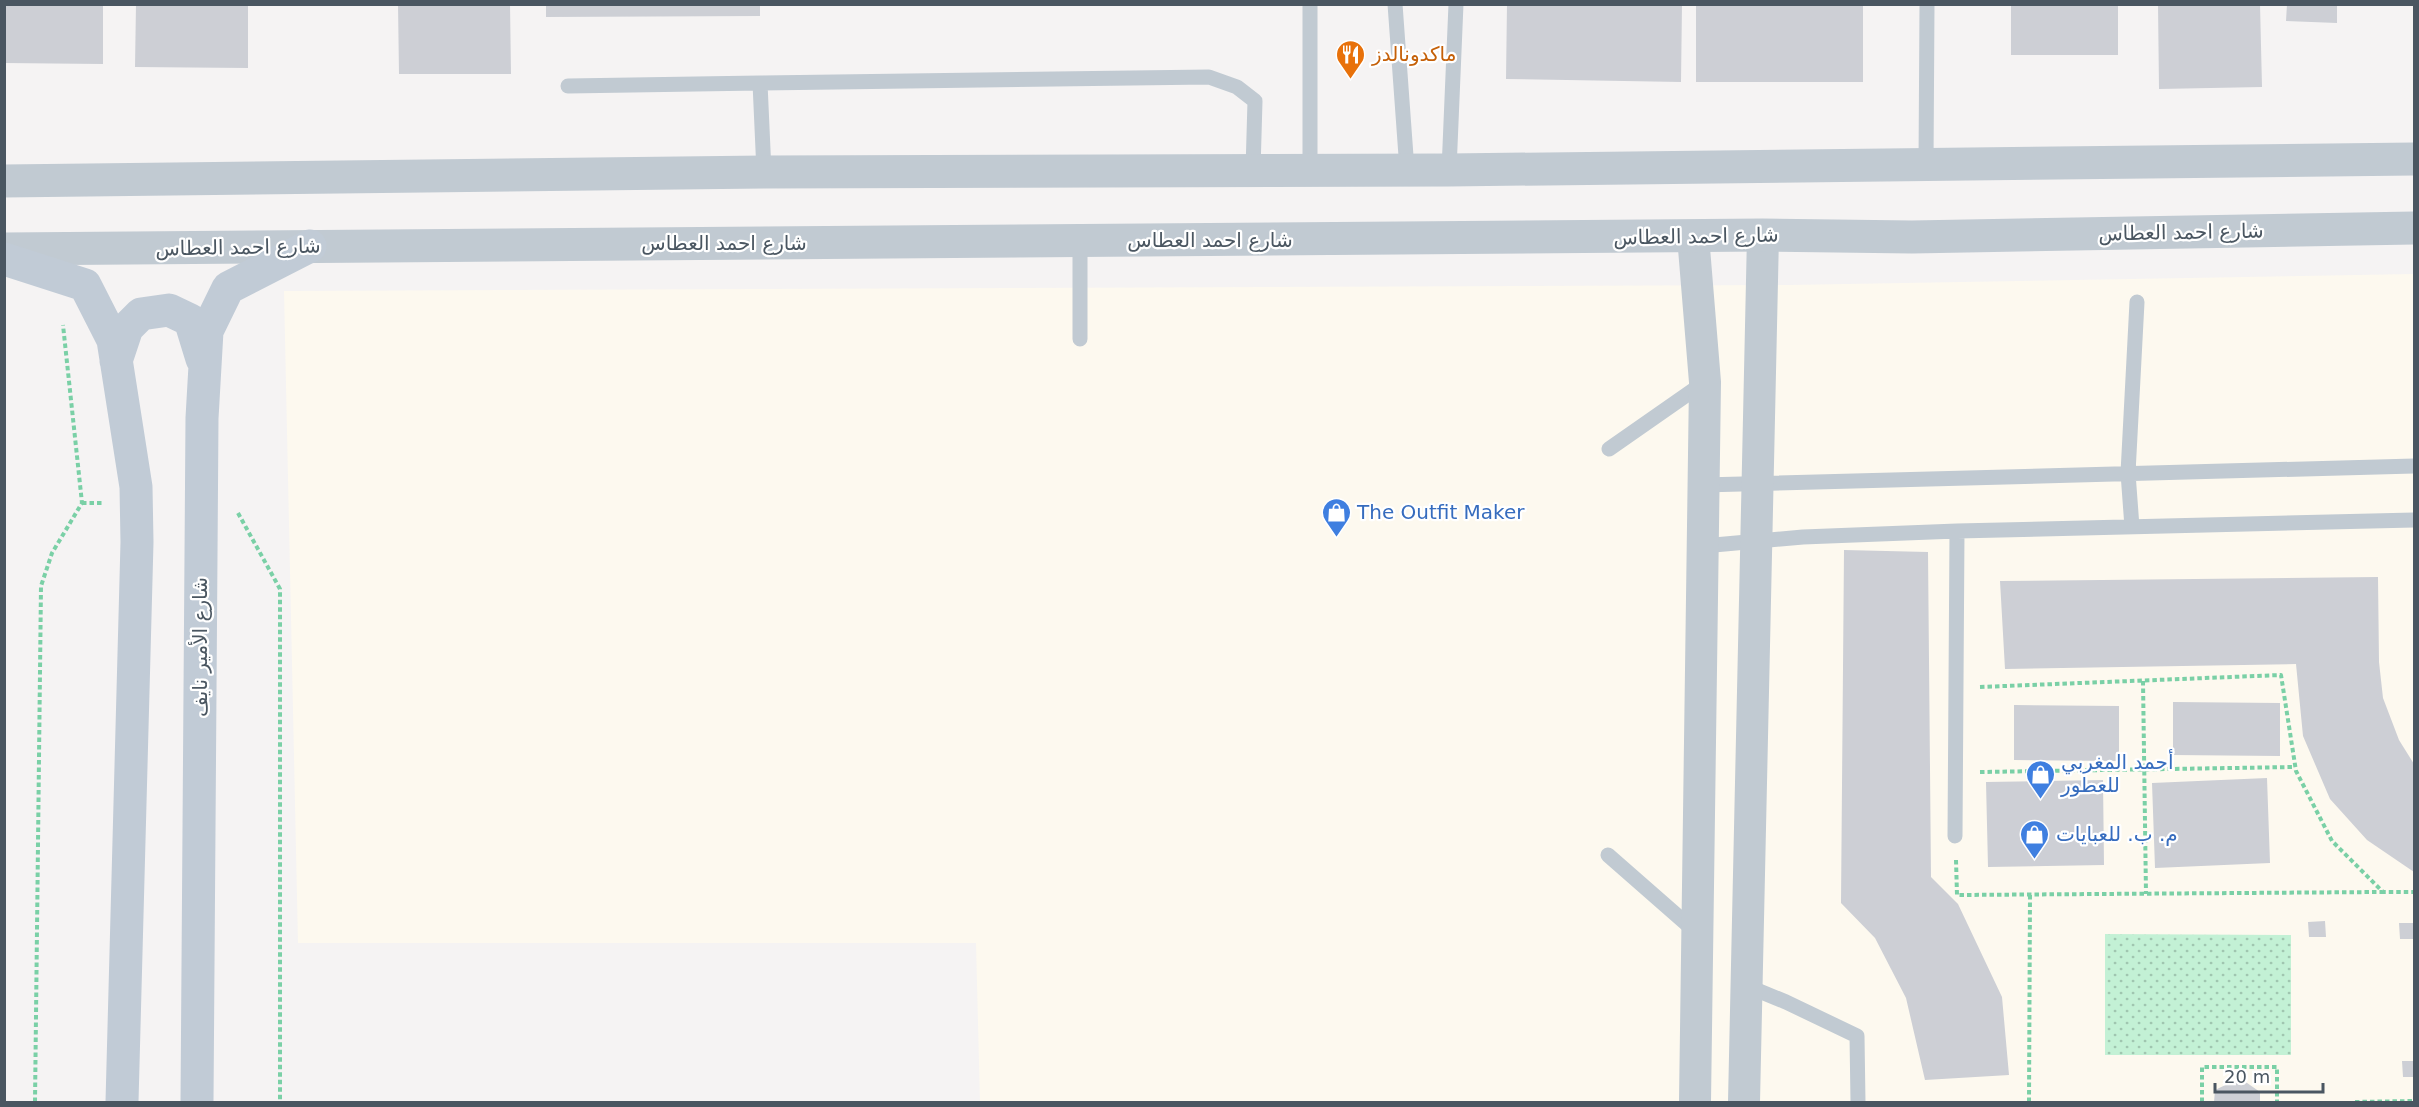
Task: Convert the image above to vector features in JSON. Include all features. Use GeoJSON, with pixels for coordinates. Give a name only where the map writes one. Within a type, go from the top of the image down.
{"type":"FeatureCollection","features":[{"type":"Feature","properties":{"kind":"main road","name":"شارع الأمير نايف"},"geometry":{"type":"LineString","coordinates":[[197,1102],[202,429],[207,331],[228,288],[310,246]]}},
{"type":"Feature","properties":{"kind":"main road"},"geometry":{"type":"LineString","coordinates":[[4,259],[85,285],[113,340],[136,487],[137,542],[122,1102]]}},
{"type":"Feature","properties":{"kind":"main road"},"geometry":{"type":"LineString","coordinates":[[116,361],[127,328],[141,314],[169,310],[190,320],[205,366]]}},
{"type":"Feature","properties":{"kind":"street"},"geometry":{"type":"LineString","coordinates":[[4,181],[764,172],[1449,170],[2415,159]]}},
{"type":"Feature","properties":{"kind":"street","name":"شارع احمد العطاس"},"geometry":{"type":"LineString","coordinates":[[4,249],[1763,234],[1912,237],[2415,228]]}},
{"type":"Feature","properties":{"kind":"street"},"geometry":{"type":"LineString","coordinates":[[1744,1102],[1763,234]]}},
{"type":"Feature","properties":{"kind":"street"},"geometry":{"type":"LineString","coordinates":[[1693,236],[1705,382],[1695,1102]]}},
{"type":"Feature","properties":{"kind":"lane"},"geometry":{"type":"LineString","coordinates":[[1310,4],[1310,169]]}},
{"type":"Feature","properties":{"kind":"lane"},"geometry":{"type":"LineString","coordinates":[[1395,4],[1407,170]]}},
{"type":"Feature","properties":{"kind":"lane"},"geometry":{"type":"LineString","coordinates":[[1449,170],[1456,4]]}},
{"type":"Feature","properties":{"kind":"lane"},"geometry":{"type":"LineString","coordinates":[[1926,164],[1927,4]]}},
{"type":"Feature","properties":{"kind":"lane"},"geometry":{"type":"LineString","coordinates":[[568,86],[1209,77],[1237,87],[1255,100],[1253,170]]}},
{"type":"Feature","properties":{"kind":"lane"},"geometry":{"type":"LineString","coordinates":[[760,83],[764,172]]}},
{"type":"Feature","properties":{"kind":"lane"},"geometry":{"type":"LineString","coordinates":[[1080,241],[1080,339]]}},
{"type":"Feature","properties":{"kind":"lane"},"geometry":{"type":"LineString","coordinates":[[2132,527],[2128,473],[2137,302]]}},
{"type":"Feature","properties":{"kind":"lane"},"geometry":{"type":"LineString","coordinates":[[1610,449],[1705,382]]}},
{"type":"Feature","properties":{"kind":"lane"},"geometry":{"type":"LineString","coordinates":[[1703,485],[2415,466]]}},
{"type":"Feature","properties":{"kind":"lane"},"geometry":{"type":"LineString","coordinates":[[1702,546],[1757,543],[1803,537],[1957,531],[2415,520]]}},
{"type":"Feature","properties":{"kind":"lane"},"geometry":{"type":"LineString","coordinates":[[1955,836],[1957,531]]}},
{"type":"Feature","properties":{"kind":"lane"},"geometry":{"type":"LineString","coordinates":[[1608,855],[1697,933]]}},
{"type":"Feature","properties":{"kind":"lane"},"geometry":{"type":"LineString","coordinates":[[1747,986],[1857,1036],[1858,1102]]}},
{"type":"Feature","properties":{"kind":"path"},"geometry":{"type":"LineString","coordinates":[[34,1102],[41,586],[52,553],[85,503],[63,320]]}},
{"type":"Feature","properties":{"kind":"path"},"geometry":{"type":"LineString","coordinates":[[234,506],[280,589],[280,1102]]}},
{"type":"Feature","properties":{"kind":"path"},"geometry":{"type":"LineString","coordinates":[[1956,688],[2281,675],[2295,767],[2332,842],[2383,892]]}},
{"type":"Feature","properties":{"kind":"path"},"geometry":{"type":"LineString","coordinates":[[2143,681],[2146,894]]}},
{"type":"Feature","properties":{"kind":"path"},"geometry":{"type":"LineString","coordinates":[[1955,772],[2295,767]]}},
{"type":"Feature","properties":{"kind":"path"},"geometry":{"type":"LineString","coordinates":[[1955,836],[1957,895],[2415,892]]}},
{"type":"Feature","properties":{"kind":"path"},"geometry":{"type":"LineString","coordinates":[[2029,1102],[2030,895]]}},
{"type":"Feature","properties":{"kind":"path"},"geometry":{"type":"LineString","coordinates":[[2202,1102],[2202,1067],[2277,1067],[2277,1102]]}},
{"type":"Feature","properties":{"kind":"path"},"geometry":{"type":"LineString","coordinates":[[2355,1102],[2415,1101]]}},
{"type":"Feature","properties":{"kind":"shaded area"},"geometry":{"type":"Polygon","coordinates":[[[2414,274],[2414,1102],[980,1102],[976,943],[298,943],[284,291],[1789,285],[2414,274]]]}},
{"type":"Feature","properties":{"kind":"green space"},"geometry":{"type":"Polygon","coordinates":[[[2105,934],[2291,935],[2291,1055],[2105,1055],[2105,934]]]}},
{"type":"Feature","properties":{"kind":"building"},"geometry":{"type":"Polygon","coordinates":[[[4,4],[103,4],[103,64],[4,63],[4,4]]]}},
{"type":"Feature","properties":{"kind":"building"},"geometry":{"type":"Polygon","coordinates":[[[136,4],[248,4],[248,68],[135,67],[136,4]]]}},
{"type":"Feature","properties":{"kind":"building"},"geometry":{"type":"Polygon","coordinates":[[[398,4],[510,4],[511,74],[399,74],[398,4]]]}},
{"type":"Feature","properties":{"kind":"building"},"geometry":{"type":"Polygon","coordinates":[[[546,4],[760,4],[760,16],[546,17],[546,4]]]}},
{"type":"Feature","properties":{"kind":"building"},"geometry":{"type":"Polygon","coordinates":[[[1507,4],[1682,4],[1681,82],[1506,79],[1507,4]]]}},
{"type":"Feature","properties":{"kind":"building"},"geometry":{"type":"Polygon","coordinates":[[[1696,4],[1863,4],[1863,82],[1696,82],[1696,4]]]}},
{"type":"Feature","properties":{"kind":"building"},"geometry":{"type":"Polygon","coordinates":[[[2011,4],[2118,4],[2118,55],[2011,55],[2011,4]]]}},
{"type":"Feature","properties":{"kind":"building"},"geometry":{"type":"Polygon","coordinates":[[[2158,4],[2260,4],[2262,87],[2159,89],[2158,4]]]}},
{"type":"Feature","properties":{"kind":"building"},"geometry":{"type":"Polygon","coordinates":[[[2287,4],[2337,4],[2337,23],[2286,21],[2287,4]]]}},
{"type":"Feature","properties":{"kind":"building"},"geometry":{"type":"Polygon","coordinates":[[[1844,550],[1928,552],[1931,877],[1958,904],[2002,997],[2009,1075],[1925,1080],[1906,998],[1875,938],[1841,903],[1844,550]]]}},
{"type":"Feature","properties":{"kind":"building"},"geometry":{"type":"Polygon","coordinates":[[[2378,577],[2379,662],[2383,698],[2399,740],[2414,764],[2414,872],[2367,840],[2330,799],[2303,736],[2296,664],[2005,669],[2000,581],[2378,577]]]}},
{"type":"Feature","properties":{"kind":"building"},"geometry":{"type":"Polygon","coordinates":[[[2173,702],[2280,703],[2280,756],[2173,755],[2173,702]]]}},
{"type":"Feature","properties":{"kind":"building"},"geometry":{"type":"Polygon","coordinates":[[[2014,705],[2119,706],[2119,761],[2014,760],[2014,705]]]}},
{"type":"Feature","properties":{"kind":"building"},"geometry":{"type":"Polygon","coordinates":[[[2267,778],[2270,863],[2155,868],[2152,783],[2267,778]]]}},
{"type":"Feature","properties":{"kind":"building"},"geometry":{"type":"Polygon","coordinates":[[[2103,780],[2104,865],[1988,867],[1986,782],[2103,780]]]}},
{"type":"Feature","properties":{"kind":"building"},"geometry":{"type":"Polygon","coordinates":[[[2325,921],[2326,937],[2309,937],[2308,922],[2325,921]]]}},
{"type":"Feature","properties":{"kind":"building"},"geometry":{"type":"Polygon","coordinates":[[[2399,923],[2414,923],[2414,939],[2400,939],[2399,923]]]}},
{"type":"Feature","properties":{"kind":"building"},"geometry":{"type":"Polygon","coordinates":[[[2402,1061],[2414,1061],[2414,1077],[2403,1077],[2402,1061]]]}},
{"type":"Feature","properties":{"kind":"building"},"geometry":{"type":"Polygon","coordinates":[[[2240,1078],[2260,1092],[2260,1102],[2214,1102],[2215,1090],[2240,1078]]]}},
{"type":"Feature","properties":{"kind":"place","name":"ماكدونالدز"},"geometry":{"type":"Point","coordinates":[1351,80]}},
{"type":"Feature","properties":{"kind":"place","name":"The Outfit Maker"},"geometry":{"type":"Point","coordinates":[1336,538]}},
{"type":"Feature","properties":{"kind":"place","name":"أحمد المغربي للعطور"},"geometry":{"type":"Point","coordinates":[2040,800]}},
{"type":"Feature","properties":{"kind":"place","name":"م. ب. للعبايات"},"geometry":{"type":"Point","coordinates":[2035,860]}}]}
